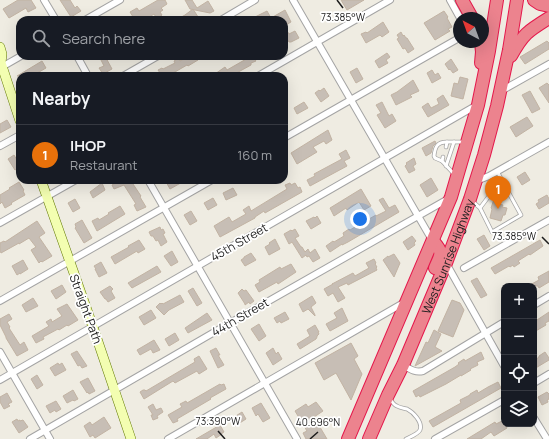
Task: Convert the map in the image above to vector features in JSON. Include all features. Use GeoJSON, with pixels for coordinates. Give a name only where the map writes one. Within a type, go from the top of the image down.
{"type":"FeatureCollection","features":[{"type":"Feature","properties":{"kind":"highway"},"geometry":{"type":"LineString","coordinates":[[462,0],[469,12]]}},
{"type":"Feature","properties":{"kind":"highway"},"geometry":{"type":"LineString","coordinates":[[482,82],[491,40],[497,0]]}},
{"type":"Feature","properties":{"kind":"highway"},"geometry":{"type":"LineString","coordinates":[[506,67],[517,0]]}},
{"type":"Feature","properties":{"kind":"highway"},"geometry":{"type":"LineString","coordinates":[[534,0],[540,4],[549,6]]}},
{"type":"Feature","properties":{"kind":"highway"},"geometry":{"type":"LineString","coordinates":[[506,67],[523,36],[549,18]]}},
{"type":"Feature","properties":{"kind":"highway"},"geometry":{"type":"LineString","coordinates":[[482,48],[482,82]]}},
{"type":"Feature","properties":{"kind":"highway","name":"West Sunrise Highway"},"geometry":{"type":"LineString","coordinates":[[369,439],[403,365],[471,207],[476,181],[493,123],[506,67]]}},
{"type":"Feature","properties":{"kind":"highway","name":"West Sunrise Highway"},"geometry":{"type":"LineString","coordinates":[[348,439],[451,197],[478,105],[482,82]]}},
{"type":"Feature","properties":{"kind":"highway"},"geometry":{"type":"LineString","coordinates":[[419,327],[425,293],[440,255],[439,248],[433,241]]}},
{"type":"Feature","properties":{"kind":"highway"},"geometry":{"type":"LineString","coordinates":[[353,439],[359,413]]}},
{"type":"Feature","properties":{"kind":"main road"},"geometry":{"type":"LineString","coordinates":[[0,47],[2,54],[1,65],[16,110]]}},
{"type":"Feature","properties":{"kind":"main road","name":"Straight Path"},"geometry":{"type":"LineString","coordinates":[[42,184],[131,439]]}},
{"type":"Feature","properties":{"kind":"street"},"geometry":{"type":"LineString","coordinates":[[44,0],[54,16]]}},
{"type":"Feature","properties":{"kind":"street"},"geometry":{"type":"LineString","coordinates":[[92,16],[120,0]]}},
{"type":"Feature","properties":{"kind":"street"},"geometry":{"type":"LineString","coordinates":[[228,16],[256,0]]}},
{"type":"Feature","properties":{"kind":"street"},"geometry":{"type":"LineString","coordinates":[[293,0],[433,241]]}},
{"type":"Feature","properties":{"kind":"street"},"geometry":{"type":"LineString","coordinates":[[288,59],[390,0]]}},
{"type":"Feature","properties":{"kind":"street"},"geometry":{"type":"LineString","coordinates":[[450,0],[457,12]]}},
{"type":"Feature","properties":{"kind":"street"},"geometry":{"type":"LineString","coordinates":[[288,136],[453,41]]}},
{"type":"Feature","properties":{"kind":"street"},"geometry":{"type":"LineString","coordinates":[[1,65],[16,58]]}},
{"type":"Feature","properties":{"kind":"street"},"geometry":{"type":"LineString","coordinates":[[79,60],[86,72]]}},
{"type":"Feature","properties":{"kind":"street"},"geometry":{"type":"LineString","coordinates":[[130,72],[151,60]]}},
{"type":"Feature","properties":{"kind":"street"},"geometry":{"type":"LineString","coordinates":[[265,72],[286,60]]}},
{"type":"Feature","properties":{"kind":"street"},"geometry":{"type":"LineString","coordinates":[[501,91],[549,64]]}},
{"type":"Feature","properties":{"kind":"street","name":"45th Street"},"geometry":{"type":"LineString","coordinates":[[0,380],[478,105]]}},
{"type":"Feature","properties":{"kind":"street"},"geometry":{"type":"LineString","coordinates":[[0,146],[16,137]]}},
{"type":"Feature","properties":{"kind":"street"},"geometry":{"type":"LineString","coordinates":[[476,181],[489,176],[549,142]]}},
{"type":"Feature","properties":{"kind":"street"},"geometry":{"type":"LineString","coordinates":[[0,223],[69,184]]}},
{"type":"Feature","properties":{"kind":"street"},"geometry":{"type":"LineString","coordinates":[[150,184],[297,439]]}},
{"type":"Feature","properties":{"kind":"street"},"geometry":{"type":"LineString","coordinates":[[0,301],[205,184]]}},
{"type":"Feature","properties":{"kind":"street","name":"44th Street"},"geometry":{"type":"LineString","coordinates":[[30,439],[451,197]]}},
{"type":"Feature","properties":{"kind":"street"},"geometry":{"type":"LineString","coordinates":[[464,268],[549,220]]}},
{"type":"Feature","properties":{"kind":"street"},"geometry":{"type":"LineString","coordinates":[[446,263],[501,361]]}},
{"type":"Feature","properties":{"kind":"street"},"geometry":{"type":"LineString","coordinates":[[537,302],[549,296]]}},
{"type":"Feature","properties":{"kind":"street"},"geometry":{"type":"LineString","coordinates":[[168,439],[408,300]]}},
{"type":"Feature","properties":{"kind":"street"},"geometry":{"type":"LineString","coordinates":[[403,365],[418,372],[423,371],[501,324]]}},
{"type":"Feature","properties":{"kind":"street"},"geometry":{"type":"LineString","coordinates":[[0,352],[50,439]]}},
{"type":"Feature","properties":{"kind":"street"},"geometry":{"type":"LineString","coordinates":[[537,381],[549,374]]}},
{"type":"Feature","properties":{"kind":"street"},"geometry":{"type":"LineString","coordinates":[[435,439],[501,402]]}},
{"type":"Feature","properties":{"kind":"street"},"geometry":{"type":"LineString","coordinates":[[537,423],[547,439]]}},
{"type":"Feature","properties":{"kind":"lane"},"geometry":{"type":"LineString","coordinates":[[446,147],[447,142]]}},
{"type":"Feature","properties":{"kind":"lane"},"geometry":{"type":"LineString","coordinates":[[446,166],[454,142]]}},
{"type":"Feature","properties":{"kind":"lane"},"geometry":{"type":"LineString","coordinates":[[457,178],[442,161],[435,158],[434,152],[439,143],[467,142]]}},
{"type":"Feature","properties":{"kind":"lane"},"geometry":{"type":"LineString","coordinates":[[442,161],[443,157]]}},
{"type":"Feature","properties":{"kind":"lane"},"geometry":{"type":"LineString","coordinates":[[480,208],[492,232],[521,215],[497,171]]}},
{"type":"Feature","properties":{"kind":"lane"},"geometry":{"type":"LineString","coordinates":[[480,208],[492,192],[505,186]]}},
{"type":"Feature","properties":{"kind":"lane"},"geometry":{"type":"LineString","coordinates":[[471,207],[480,208]]}},
{"type":"Feature","properties":{"kind":"lane"},"geometry":{"type":"LineString","coordinates":[[471,207],[480,208]]}},
{"type":"Feature","properties":{"kind":"lane"},"geometry":{"type":"LineString","coordinates":[[388,395],[396,406],[408,410],[420,424],[420,430],[406,439]]}},
{"type":"Feature","properties":{"kind":"building"},"geometry":{"type":"Polygon","coordinates":[[[18,0],[31,0],[36,8],[28,12],[26,8],[9,18],[3,9],[18,0]]]}},
{"type":"Feature","properties":{"kind":"building"},"geometry":{"type":"Polygon","coordinates":[[[60,0],[70,0],[75,8],[77,6],[81,11],[70,16],[60,0]]]}},
{"type":"Feature","properties":{"kind":"building"},"geometry":{"type":"Polygon","coordinates":[[[158,0],[165,0],[167,4],[161,8],[163,10],[160,12],[162,15],[161,16],[155,16],[154,14],[151,16],[132,16],[130,12],[137,8],[139,11],[158,0]]]}},
{"type":"Feature","properties":{"kind":"building"},"geometry":{"type":"Polygon","coordinates":[[[185,0],[192,0],[197,8],[208,1],[214,11],[210,13],[190,9],[185,0]]]}},
{"type":"Feature","properties":{"kind":"building"},"geometry":{"type":"Polygon","coordinates":[[[341,0],[364,0],[347,10],[341,0]]]}},
{"type":"Feature","properties":{"kind":"building"},"geometry":{"type":"Polygon","coordinates":[[[193,9],[197,16],[183,16],[193,9]]]}},
{"type":"Feature","properties":{"kind":"building"},"geometry":{"type":"Polygon","coordinates":[[[285,10],[288,16],[274,16],[285,10]]]}},
{"type":"Feature","properties":{"kind":"building"},"geometry":{"type":"Polygon","coordinates":[[[267,11],[270,16],[257,16],[267,11]]]}},
{"type":"Feature","properties":{"kind":"building"},"geometry":{"type":"Polygon","coordinates":[[[444,11],[452,27],[448,29],[450,31],[435,40],[424,23],[444,11]]]}},
{"type":"Feature","properties":{"kind":"building"},"geometry":{"type":"Polygon","coordinates":[[[288,16],[291,22],[288,24],[288,16]]]}},
{"type":"Feature","properties":{"kind":"building"},"geometry":{"type":"Polygon","coordinates":[[[383,22],[389,32],[382,37],[380,35],[366,43],[361,34],[367,33],[383,22]]]}},
{"type":"Feature","properties":{"kind":"building"},"geometry":{"type":"Polygon","coordinates":[[[295,31],[299,38],[289,42],[288,32],[289,34],[295,31]]]}},
{"type":"Feature","properties":{"kind":"building"},"geometry":{"type":"Polygon","coordinates":[[[401,32],[414,49],[408,53],[405,48],[403,49],[397,39],[399,38],[397,35],[401,32]]]}},
{"type":"Feature","properties":{"kind":"building"},"geometry":{"type":"Polygon","coordinates":[[[547,41],[549,43],[549,49],[525,64],[520,57],[547,41]]]}},
{"type":"Feature","properties":{"kind":"building"},"geometry":{"type":"Polygon","coordinates":[[[387,53],[390,57],[386,60],[388,63],[379,68],[375,61],[387,53]]]}},
{"type":"Feature","properties":{"kind":"building"},"geometry":{"type":"Polygon","coordinates":[[[451,59],[458,70],[453,73],[445,64],[451,59]]]}},
{"type":"Feature","properties":{"kind":"building"},"geometry":{"type":"Polygon","coordinates":[[[101,60],[107,60],[112,69],[107,72],[102,72],[99,68],[104,66],[101,60]]]}},
{"type":"Feature","properties":{"kind":"building"},"geometry":{"type":"Polygon","coordinates":[[[176,60],[198,60],[175,72],[159,72],[158,70],[175,63],[174,61],[176,60]]]}},
{"type":"Feature","properties":{"kind":"building"},"geometry":{"type":"Polygon","coordinates":[[[245,60],[256,61],[238,72],[218,72],[225,67],[227,70],[245,60]]]}},
{"type":"Feature","properties":{"kind":"building"},"geometry":{"type":"Polygon","coordinates":[[[42,61],[46,68],[39,72],[24,72],[42,61]]]}},
{"type":"Feature","properties":{"kind":"building"},"geometry":{"type":"Polygon","coordinates":[[[357,68],[363,79],[356,83],[350,72],[357,68]]]}},
{"type":"Feature","properties":{"kind":"building"},"geometry":{"type":"Polygon","coordinates":[[[432,70],[435,75],[438,73],[441,78],[432,83],[427,73],[432,70]]]}},
{"type":"Feature","properties":{"kind":"building"},"geometry":{"type":"Polygon","coordinates":[[[460,77],[468,79],[463,99],[451,96],[454,83],[458,84],[460,77]]]}},
{"type":"Feature","properties":{"kind":"building"},"geometry":{"type":"Polygon","coordinates":[[[413,80],[419,91],[410,95],[412,97],[396,105],[391,95],[413,80]]]}},
{"type":"Feature","properties":{"kind":"building"},"geometry":{"type":"Polygon","coordinates":[[[547,83],[549,85],[549,103],[539,88],[547,83]]]}},
{"type":"Feature","properties":{"kind":"building"},"geometry":{"type":"Polygon","coordinates":[[[324,88],[329,96],[321,102],[315,93],[324,88]]]}},
{"type":"Feature","properties":{"kind":"building"},"geometry":{"type":"Polygon","coordinates":[[[530,91],[540,109],[532,113],[522,95],[530,91]]]}},
{"type":"Feature","properties":{"kind":"building"},"geometry":{"type":"Polygon","coordinates":[[[443,95],[449,105],[428,117],[422,107],[428,103],[431,108],[439,104],[437,99],[443,95]]]}},
{"type":"Feature","properties":{"kind":"building"},"geometry":{"type":"Polygon","coordinates":[[[304,102],[308,108],[297,114],[294,108],[304,102]]]}},
{"type":"Feature","properties":{"kind":"building"},"geometry":{"type":"Polygon","coordinates":[[[382,102],[389,116],[392,114],[396,121],[385,128],[377,115],[381,113],[376,105],[382,102]]]}},
{"type":"Feature","properties":{"kind":"building"},"geometry":{"type":"Polygon","coordinates":[[[527,117],[533,126],[516,137],[510,127],[527,117]]]}},
{"type":"Feature","properties":{"kind":"building"},"geometry":{"type":"Polygon","coordinates":[[[7,120],[11,127],[0,133],[0,124],[7,120]]]}},
{"type":"Feature","properties":{"kind":"building"},"geometry":{"type":"Polygon","coordinates":[[[328,130],[332,140],[326,144],[324,141],[313,147],[317,152],[297,164],[291,153],[328,130]]]}},
{"type":"Feature","properties":{"kind":"building"},"geometry":{"type":"Polygon","coordinates":[[[435,141],[436,143],[433,146],[431,153],[426,156],[422,148],[435,141]]]}},
{"type":"Feature","properties":{"kind":"building"},"geometry":{"type":"Polygon","coordinates":[[[346,150],[350,158],[344,161],[347,166],[310,186],[307,180],[315,176],[314,174],[342,159],[339,154],[346,150]]]}},
{"type":"Feature","properties":{"kind":"building"},"geometry":{"type":"Polygon","coordinates":[[[14,155],[16,158],[16,169],[15,170],[8,159],[14,155]]]}},
{"type":"Feature","properties":{"kind":"building"},"geometry":{"type":"Polygon","coordinates":[[[414,158],[416,164],[413,166],[415,170],[409,173],[405,166],[407,164],[406,163],[414,158]]]}},
{"type":"Feature","properties":{"kind":"building"},"geometry":{"type":"Polygon","coordinates":[[[525,172],[530,180],[522,185],[517,177],[525,172]]]}},
{"type":"Feature","properties":{"kind":"building"},"geometry":{"type":"Polygon","coordinates":[[[431,178],[438,190],[427,197],[420,185],[431,178]]]}},
{"type":"Feature","properties":{"kind":"building"},"geometry":{"type":"Polygon","coordinates":[[[290,183],[291,185],[295,183],[298,188],[300,187],[302,192],[265,213],[264,211],[255,218],[220,237],[214,226],[229,217],[232,222],[246,214],[243,210],[249,206],[251,211],[287,189],[285,185],[290,183]]]}},
{"type":"Feature","properties":{"kind":"building"},"geometry":{"type":"Polygon","coordinates":[[[16,184],[20,184],[25,195],[5,208],[2,202],[0,204],[0,195],[10,189],[9,188],[16,184]]]}},
{"type":"Feature","properties":{"kind":"building"},"geometry":{"type":"Polygon","coordinates":[[[101,184],[102,184],[105,190],[93,198],[90,192],[101,184]]]}},
{"type":"Feature","properties":{"kind":"building"},"geometry":{"type":"Polygon","coordinates":[[[133,184],[146,207],[137,211],[134,205],[136,204],[124,185],[114,189],[112,185],[133,184]]]}},
{"type":"Feature","properties":{"kind":"building"},"geometry":{"type":"Polygon","coordinates":[[[167,184],[179,184],[170,189],[167,184]]]}},
{"type":"Feature","properties":{"kind":"building"},"geometry":{"type":"Polygon","coordinates":[[[233,188],[237,195],[226,200],[223,193],[233,188]]]}},
{"type":"Feature","properties":{"kind":"building"},"geometry":{"type":"Polygon","coordinates":[[[361,189],[371,206],[364,210],[359,202],[334,216],[330,208],[361,189]]]}},
{"type":"Feature","properties":{"kind":"building"},"geometry":{"type":"Polygon","coordinates":[[[547,195],[549,203],[539,209],[536,204],[539,202],[538,200],[547,195]]]}},
{"type":"Feature","properties":{"kind":"building"},"geometry":{"type":"Polygon","coordinates":[[[495,196],[500,198],[498,204],[507,208],[501,221],[490,218],[491,208],[495,196]]]}},
{"type":"Feature","properties":{"kind":"building"},"geometry":{"type":"Polygon","coordinates":[[[213,198],[217,205],[208,210],[204,203],[213,198]]]}},
{"type":"Feature","properties":{"kind":"building"},"geometry":{"type":"Polygon","coordinates":[[[383,198],[389,208],[395,205],[399,212],[330,252],[326,246],[344,236],[343,233],[349,229],[350,230],[363,222],[358,214],[364,211],[369,219],[386,211],[379,200],[383,198]]]}},
{"type":"Feature","properties":{"kind":"building"},"geometry":{"type":"Polygon","coordinates":[[[75,199],[80,208],[73,212],[68,203],[75,199]]]}},
{"type":"Feature","properties":{"kind":"building"},"geometry":{"type":"Polygon","coordinates":[[[120,206],[125,214],[97,231],[92,221],[98,218],[99,220],[120,206]]]}},
{"type":"Feature","properties":{"kind":"building"},"geometry":{"type":"Polygon","coordinates":[[[191,211],[197,221],[190,225],[184,215],[191,211]]]}},
{"type":"Feature","properties":{"kind":"building"},"geometry":{"type":"Polygon","coordinates":[[[317,216],[321,223],[311,229],[306,221],[317,216]]]}},
{"type":"Feature","properties":{"kind":"building"},"geometry":{"type":"Polygon","coordinates":[[[82,220],[92,238],[84,243],[75,228],[75,224],[82,220]]]}},
{"type":"Feature","properties":{"kind":"building"},"geometry":{"type":"Polygon","coordinates":[[[37,221],[45,233],[39,237],[52,256],[39,263],[31,250],[36,247],[29,238],[1,253],[0,243],[5,242],[37,221]]]}},
{"type":"Feature","properties":{"kind":"building"},"geometry":{"type":"Polygon","coordinates":[[[160,227],[165,233],[163,234],[167,242],[161,246],[158,240],[156,241],[149,232],[160,227]]]}},
{"type":"Feature","properties":{"kind":"building"},"geometry":{"type":"Polygon","coordinates":[[[295,229],[299,236],[295,238],[305,252],[308,249],[310,253],[315,249],[320,258],[313,262],[309,256],[307,257],[306,255],[302,258],[292,242],[289,244],[284,234],[295,229]]]}},
{"type":"Feature","properties":{"kind":"building"},"geometry":{"type":"Polygon","coordinates":[[[484,235],[490,246],[484,250],[477,239],[484,235]]]}},
{"type":"Feature","properties":{"kind":"building"},"geometry":{"type":"Polygon","coordinates":[[[412,236],[416,241],[414,243],[415,245],[408,250],[403,242],[412,236]]]}},
{"type":"Feature","properties":{"kind":"building"},"geometry":{"type":"Polygon","coordinates":[[[275,239],[280,249],[269,255],[265,247],[275,239]]]}},
{"type":"Feature","properties":{"kind":"building"},"geometry":{"type":"Polygon","coordinates":[[[139,240],[145,249],[138,253],[137,251],[115,264],[111,257],[139,240]]]}},
{"type":"Feature","properties":{"kind":"building"},"geometry":{"type":"Polygon","coordinates":[[[540,240],[543,246],[518,261],[520,263],[514,267],[513,265],[510,267],[509,266],[495,274],[491,268],[540,240]]]}},
{"type":"Feature","properties":{"kind":"building"},"geometry":{"type":"Polygon","coordinates":[[[172,251],[178,262],[171,266],[164,256],[172,251]]]}},
{"type":"Feature","properties":{"kind":"building"},"geometry":{"type":"Polygon","coordinates":[[[251,253],[256,260],[245,266],[241,260],[251,253]]]}},
{"type":"Feature","properties":{"kind":"building"},"geometry":{"type":"Polygon","coordinates":[[[394,254],[400,263],[394,277],[383,260],[394,254]]]}},
{"type":"Feature","properties":{"kind":"building"},"geometry":{"type":"Polygon","coordinates":[[[374,259],[377,270],[348,285],[347,283],[338,287],[345,298],[338,302],[333,293],[328,296],[324,289],[353,273],[355,276],[369,268],[366,263],[374,259]]]}},
{"type":"Feature","properties":{"kind":"building"},"geometry":{"type":"Polygon","coordinates":[[[23,260],[28,269],[17,275],[12,266],[23,260]]]}},
{"type":"Feature","properties":{"kind":"building"},"geometry":{"type":"Polygon","coordinates":[[[101,262],[107,273],[99,277],[94,266],[101,262]]]}},
{"type":"Feature","properties":{"kind":"building"},"geometry":{"type":"Polygon","coordinates":[[[291,264],[296,272],[278,284],[277,282],[259,292],[255,285],[260,282],[259,280],[280,267],[281,269],[291,264]]]}},
{"type":"Feature","properties":{"kind":"building"},"geometry":{"type":"Polygon","coordinates":[[[157,266],[161,272],[132,288],[128,283],[157,266]]]}},
{"type":"Feature","properties":{"kind":"building"},"geometry":{"type":"Polygon","coordinates":[[[549,271],[549,282],[539,288],[537,283],[534,283],[539,280],[538,277],[549,271]]]}},
{"type":"Feature","properties":{"kind":"building"},"geometry":{"type":"Polygon","coordinates":[[[477,278],[487,295],[481,298],[471,281],[477,278]]]}},
{"type":"Feature","properties":{"kind":"building"},"geometry":{"type":"Polygon","coordinates":[[[62,285],[66,292],[56,299],[51,291],[62,285]]]}},
{"type":"Feature","properties":{"kind":"building"},"geometry":{"type":"Polygon","coordinates":[[[110,286],[113,289],[111,291],[115,298],[108,302],[100,292],[110,286]]]}},
{"type":"Feature","properties":{"kind":"building"},"geometry":{"type":"Polygon","coordinates":[[[193,288],[202,303],[197,306],[188,291],[193,288]]]}},
{"type":"Feature","properties":{"kind":"building"},"geometry":{"type":"Polygon","coordinates":[[[242,289],[244,291],[246,290],[254,301],[250,304],[249,302],[245,305],[238,293],[242,289]]]}},
{"type":"Feature","properties":{"kind":"building"},"geometry":{"type":"Polygon","coordinates":[[[180,295],[184,302],[169,310],[164,315],[156,307],[160,303],[163,304],[180,295]]]}},
{"type":"Feature","properties":{"kind":"building"},"geometry":{"type":"Polygon","coordinates":[[[312,296],[316,303],[311,307],[315,316],[308,309],[303,312],[299,304],[312,296]]]}},
{"type":"Feature","properties":{"kind":"building"},"geometry":{"type":"Polygon","coordinates":[[[33,298],[38,306],[26,312],[22,305],[33,298]]]}},
{"type":"Feature","properties":{"kind":"building"},"geometry":{"type":"Polygon","coordinates":[[[452,300],[460,303],[464,310],[453,337],[438,331],[452,300]]]}},
{"type":"Feature","properties":{"kind":"building"},"geometry":{"type":"Polygon","coordinates":[[[67,304],[78,320],[43,337],[44,339],[36,343],[32,336],[49,326],[46,322],[51,319],[52,322],[62,316],[57,309],[67,304]]]}},
{"type":"Feature","properties":{"kind":"building"},"geometry":{"type":"Polygon","coordinates":[[[342,308],[348,321],[330,331],[326,324],[337,318],[334,313],[342,308]]]}},
{"type":"Feature","properties":{"kind":"building"},"geometry":{"type":"Polygon","coordinates":[[[151,310],[156,318],[144,325],[139,317],[151,310]]]}},
{"type":"Feature","properties":{"kind":"building"},"geometry":{"type":"Polygon","coordinates":[[[285,312],[289,319],[281,323],[280,321],[277,323],[274,318],[285,312]]]}},
{"type":"Feature","properties":{"kind":"building"},"geometry":{"type":"Polygon","coordinates":[[[549,312],[549,321],[545,323],[546,325],[537,330],[537,320],[549,312]]]}},
{"type":"Feature","properties":{"kind":"building"},"geometry":{"type":"Polygon","coordinates":[[[207,313],[212,320],[188,333],[185,328],[207,313]]]}},
{"type":"Feature","properties":{"kind":"building"},"geometry":{"type":"Polygon","coordinates":[[[9,314],[12,319],[7,322],[10,327],[9,328],[20,345],[24,342],[28,350],[17,356],[0,325],[0,319],[9,314]]]}},
{"type":"Feature","properties":{"kind":"building"},"geometry":{"type":"Polygon","coordinates":[[[259,324],[266,336],[259,341],[251,329],[259,324]]]}},
{"type":"Feature","properties":{"kind":"building"},"geometry":{"type":"Polygon","coordinates":[[[315,325],[319,332],[316,339],[300,349],[297,344],[310,336],[307,330],[315,325]]]}},
{"type":"Feature","properties":{"kind":"building"},"geometry":{"type":"Polygon","coordinates":[[[434,330],[441,334],[435,347],[442,351],[415,366],[426,342],[428,343],[434,330]]]}},
{"type":"Feature","properties":{"kind":"building"},"geometry":{"type":"Polygon","coordinates":[[[175,333],[179,340],[169,346],[165,339],[175,333]]]}},
{"type":"Feature","properties":{"kind":"building"},"geometry":{"type":"Polygon","coordinates":[[[154,340],[160,350],[153,353],[151,349],[140,355],[137,350],[154,340]]]}},
{"type":"Feature","properties":{"kind":"building"},"geometry":{"type":"Polygon","coordinates":[[[351,343],[358,356],[354,359],[362,374],[351,400],[336,373],[324,380],[315,363],[351,343]]]}},
{"type":"Feature","properties":{"kind":"building"},"geometry":{"type":"Polygon","coordinates":[[[216,348],[224,365],[218,368],[210,351],[216,348]]]}},
{"type":"Feature","properties":{"kind":"building"},"geometry":{"type":"Polygon","coordinates":[[[273,348],[276,354],[278,352],[282,359],[273,365],[266,353],[273,348]]]}},
{"type":"Feature","properties":{"kind":"building"},"geometry":{"type":"Polygon","coordinates":[[[77,351],[87,366],[82,368],[80,365],[78,366],[71,354],[77,351]]]}},
{"type":"Feature","properties":{"kind":"building"},"geometry":{"type":"Polygon","coordinates":[[[481,352],[484,359],[477,362],[478,365],[470,369],[471,370],[420,397],[419,395],[416,397],[413,391],[455,367],[464,359],[465,361],[481,352]]]}},
{"type":"Feature","properties":{"kind":"building"},"geometry":{"type":"Polygon","coordinates":[[[545,352],[549,360],[537,367],[537,359],[545,352]]]}},
{"type":"Feature","properties":{"kind":"building"},"geometry":{"type":"Polygon","coordinates":[[[199,356],[207,369],[199,374],[197,371],[175,383],[173,381],[144,399],[140,392],[143,390],[146,391],[195,362],[194,359],[199,356]]]}},
{"type":"Feature","properties":{"kind":"building"},"geometry":{"type":"Polygon","coordinates":[[[58,363],[59,365],[62,363],[66,370],[55,376],[50,368],[58,363]]]}},
{"type":"Feature","properties":{"kind":"building"},"geometry":{"type":"Polygon","coordinates":[[[37,375],[43,385],[37,389],[31,379],[37,375]]]}},
{"type":"Feature","properties":{"kind":"building"},"geometry":{"type":"Polygon","coordinates":[[[88,378],[95,391],[89,394],[80,382],[88,378]]]}},
{"type":"Feature","properties":{"kind":"building"},"geometry":{"type":"Polygon","coordinates":[[[498,382],[501,388],[433,427],[429,421],[461,403],[460,400],[470,394],[477,390],[478,393],[498,382]]]}},
{"type":"Feature","properties":{"kind":"building"},"geometry":{"type":"Polygon","coordinates":[[[220,384],[224,384],[226,389],[177,419],[178,421],[173,423],[168,415],[182,407],[180,404],[186,401],[187,403],[220,384]]]}},
{"type":"Feature","properties":{"kind":"building"},"geometry":{"type":"Polygon","coordinates":[[[73,390],[78,399],[67,403],[63,396],[73,390]]]}},
{"type":"Feature","properties":{"kind":"building"},"geometry":{"type":"Polygon","coordinates":[[[547,392],[549,394],[549,399],[547,400],[548,402],[542,405],[538,397],[547,392]]]}},
{"type":"Feature","properties":{"kind":"building"},"geometry":{"type":"Polygon","coordinates":[[[7,393],[12,402],[8,404],[10,406],[4,409],[0,402],[0,397],[7,393]]]}},
{"type":"Feature","properties":{"kind":"building"},"geometry":{"type":"Polygon","coordinates":[[[56,401],[61,409],[50,413],[46,406],[56,401]]]}},
{"type":"Feature","properties":{"kind":"building"},"geometry":{"type":"Polygon","coordinates":[[[316,402],[323,411],[314,417],[327,439],[306,439],[303,433],[307,431],[295,411],[306,404],[308,407],[316,402]]]}},
{"type":"Feature","properties":{"kind":"building"},"geometry":{"type":"Polygon","coordinates":[[[261,403],[270,418],[263,422],[258,414],[256,416],[252,408],[261,403]]]}},
{"type":"Feature","properties":{"kind":"building"},"geometry":{"type":"Polygon","coordinates":[[[153,404],[156,410],[161,408],[163,412],[157,416],[158,418],[153,420],[151,415],[153,415],[148,407],[153,404]]]}},
{"type":"Feature","properties":{"kind":"building"},"geometry":{"type":"Polygon","coordinates":[[[242,412],[246,419],[235,426],[231,419],[242,412]]]}},
{"type":"Feature","properties":{"kind":"building"},"geometry":{"type":"Polygon","coordinates":[[[104,417],[111,428],[95,438],[93,435],[90,437],[84,426],[90,422],[92,425],[104,417]]]}},
{"type":"Feature","properties":{"kind":"building"},"geometry":{"type":"Polygon","coordinates":[[[17,419],[18,421],[23,420],[28,427],[19,433],[12,422],[17,419]]]}},
{"type":"Feature","properties":{"kind":"building"},"geometry":{"type":"Polygon","coordinates":[[[495,422],[496,424],[501,422],[501,427],[507,428],[494,436],[491,432],[481,439],[467,439],[495,422]]]}},
{"type":"Feature","properties":{"kind":"building"},"geometry":{"type":"Polygon","coordinates":[[[220,425],[224,432],[216,438],[214,434],[207,439],[196,439],[220,425]]]}},
{"type":"Feature","properties":{"kind":"place","name":"IHOP"},"geometry":{"type":"Point","coordinates":[498,209]}}]}
